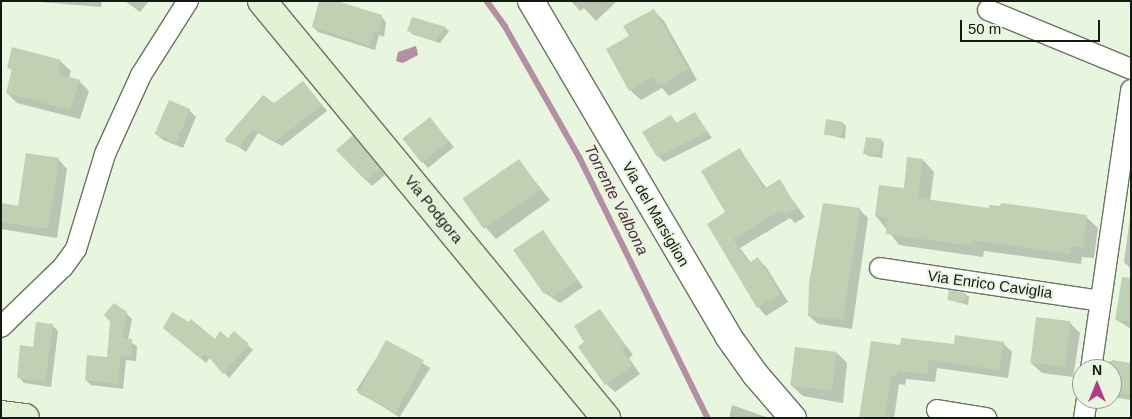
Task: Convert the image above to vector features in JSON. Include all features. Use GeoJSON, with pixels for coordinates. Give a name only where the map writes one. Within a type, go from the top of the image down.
{"type":"FeatureCollection","features":[{"type":"Feature","properties":{"kind":"main road","name":"Via Podgora"},"geometry":{"type":"LineString","coordinates":[[262,1],[606,418]]}},
{"type":"Feature","properties":{"kind":"main road"},"geometry":{"type":"LineString","coordinates":[[1,415],[25,418]]}},
{"type":"Feature","properties":{"kind":"street"},"geometry":{"type":"LineString","coordinates":[[1,327],[63,267],[76,249],[105,154],[142,75],[188,1]]}},
{"type":"Feature","properties":{"kind":"street","name":"Via del Marsiglion"},"geometry":{"type":"LineString","coordinates":[[531,1],[728,336],[755,374],[793,418]]}},
{"type":"Feature","properties":{"kind":"street"},"geometry":{"type":"LineString","coordinates":[[988,10],[1131,69]]}},
{"type":"Feature","properties":{"kind":"street"},"geometry":{"type":"LineString","coordinates":[[1092,359],[1131,90]]}},
{"type":"Feature","properties":{"kind":"street","name":"Via Enrico Caviglia"},"geometry":{"type":"LineString","coordinates":[[880,268],[1101,301]]}},
{"type":"Feature","properties":{"kind":"street"},"geometry":{"type":"LineString","coordinates":[[936,410],[986,418]]}},
{"type":"Feature","properties":{"kind":"shaded area"},"geometry":{"type":"Polygon","coordinates":[[[416,46],[418,55],[403,63],[396,61],[398,52],[416,46]]]}},
{"type":"Feature","properties":{"kind":"building"},"geometry":{"type":"Polygon","coordinates":[[[319,1],[337,1],[382,15],[379,32],[374,31],[370,46],[312,27],[319,1]]]}},
{"type":"Feature","properties":{"kind":"building"},"geometry":{"type":"Polygon","coordinates":[[[654,9],[688,69],[658,86],[653,77],[629,91],[606,49],[629,36],[623,26],[654,9]]]}},
{"type":"Feature","properties":{"kind":"building"},"geometry":{"type":"Polygon","coordinates":[[[412,17],[446,27],[436,41],[407,31],[412,17]]]}},
{"type":"Feature","properties":{"kind":"building"},"geometry":{"type":"Polygon","coordinates":[[[12,47],[61,60],[58,74],[80,80],[70,110],[6,93],[12,69],[7,68],[12,47]]]}},
{"type":"Feature","properties":{"kind":"building"},"geometry":{"type":"Polygon","coordinates":[[[303,81],[322,105],[276,141],[252,129],[240,147],[226,142],[225,139],[263,95],[274,103],[303,81]]]}},
{"type":"Feature","properties":{"kind":"building"},"geometry":{"type":"Polygon","coordinates":[[[169,100],[190,109],[176,143],[155,134],[169,100]]]}},
{"type":"Feature","properties":{"kind":"building"},"geometry":{"type":"Polygon","coordinates":[[[695,112],[707,132],[657,157],[642,132],[671,115],[676,123],[695,112]]]}},
{"type":"Feature","properties":{"kind":"building"},"geometry":{"type":"Polygon","coordinates":[[[430,117],[449,141],[422,163],[402,139],[430,117]]]}},
{"type":"Feature","properties":{"kind":"building"},"geometry":{"type":"Polygon","coordinates":[[[826,119],[843,122],[842,136],[824,135],[826,119]]]}},
{"type":"Feature","properties":{"kind":"building"},"geometry":{"type":"Polygon","coordinates":[[[353,135],[380,169],[366,181],[336,150],[353,135]]]}},
{"type":"Feature","properties":{"kind":"building"},"geometry":{"type":"Polygon","coordinates":[[[866,137],[882,139],[879,155],[863,154],[866,137]]]}},
{"type":"Feature","properties":{"kind":"building"},"geometry":{"type":"Polygon","coordinates":[[[740,148],[764,189],[780,179],[797,208],[785,215],[782,210],[733,239],[749,263],[758,257],[780,294],[757,308],[707,224],[725,212],[701,171],[740,148]]]}},
{"type":"Feature","properties":{"kind":"building"},"geometry":{"type":"Polygon","coordinates":[[[26,153],[59,158],[48,229],[1,222],[1,203],[18,206],[26,153]]]}},
{"type":"Feature","properties":{"kind":"building"},"geometry":{"type":"Polygon","coordinates":[[[907,157],[923,159],[918,198],[989,208],[989,205],[1000,206],[1001,203],[1087,215],[1083,248],[1071,246],[1070,254],[973,240],[972,246],[886,234],[888,218],[875,216],[879,185],[904,188],[907,157]]]}},
{"type":"Feature","properties":{"kind":"building"},"geometry":{"type":"Polygon","coordinates":[[[519,159],[540,189],[484,229],[462,199],[519,159]]]}},
{"type":"Feature","properties":{"kind":"building"},"geometry":{"type":"Polygon","coordinates":[[[823,203],[860,208],[843,320],[808,316],[809,283],[823,203]]]}},
{"type":"Feature","properties":{"kind":"building"},"geometry":{"type":"Polygon","coordinates":[[[543,230],[577,280],[552,297],[548,291],[544,294],[513,250],[543,230]]]}},
{"type":"Feature","properties":{"kind":"building"},"geometry":{"type":"Polygon","coordinates":[[[1122,277],[1131,278],[1131,322],[1115,320],[1122,277]]]}},
{"type":"Feature","properties":{"kind":"building"},"geometry":{"type":"Polygon","coordinates":[[[949,290],[966,293],[964,303],[947,300],[949,290]]]}},
{"type":"Feature","properties":{"kind":"building"},"geometry":{"type":"Polygon","coordinates":[[[114,303],[127,312],[122,338],[132,339],[131,356],[121,355],[118,384],[85,380],[87,355],[107,357],[110,322],[104,315],[114,303]]]}},
{"type":"Feature","properties":{"kind":"building"},"geometry":{"type":"Polygon","coordinates":[[[600,309],[626,346],[622,349],[632,365],[605,385],[578,347],[584,342],[574,326],[600,309]]]}},
{"type":"Feature","properties":{"kind":"building"},"geometry":{"type":"Polygon","coordinates":[[[172,312],[189,322],[191,319],[215,339],[220,331],[228,338],[234,331],[249,344],[223,374],[205,353],[201,359],[163,328],[172,312]]]}},
{"type":"Feature","properties":{"kind":"building"},"geometry":{"type":"Polygon","coordinates":[[[1036,317],[1071,321],[1065,367],[1030,363],[1036,317]]]}},
{"type":"Feature","properties":{"kind":"building"},"geometry":{"type":"Polygon","coordinates":[[[36,322],[53,324],[45,382],[17,378],[20,345],[33,347],[36,322]]]}},
{"type":"Feature","properties":{"kind":"building"},"geometry":{"type":"Polygon","coordinates":[[[955,335],[1004,342],[999,370],[929,360],[927,374],[897,371],[897,377],[891,376],[885,418],[859,418],[871,341],[900,345],[901,338],[954,344],[955,335]]]}},
{"type":"Feature","properties":{"kind":"building"},"geometry":{"type":"Polygon","coordinates":[[[386,340],[424,360],[396,413],[358,393],[386,340]]]}},
{"type":"Feature","properties":{"kind":"building"},"geometry":{"type":"Polygon","coordinates":[[[795,347],[837,352],[832,391],[790,386],[795,347]]]}},
{"type":"Feature","properties":{"kind":"building"},"geometry":{"type":"Polygon","coordinates":[[[1122,362],[1131,363],[1131,395],[1122,394],[1122,362]]]}},
{"type":"Feature","properties":{"kind":"waterway","name":"Torrente Valbona"},"geometry":{"type":"LineString","coordinates":[[487,1],[505,26],[580,158],[708,418]]}}]}
